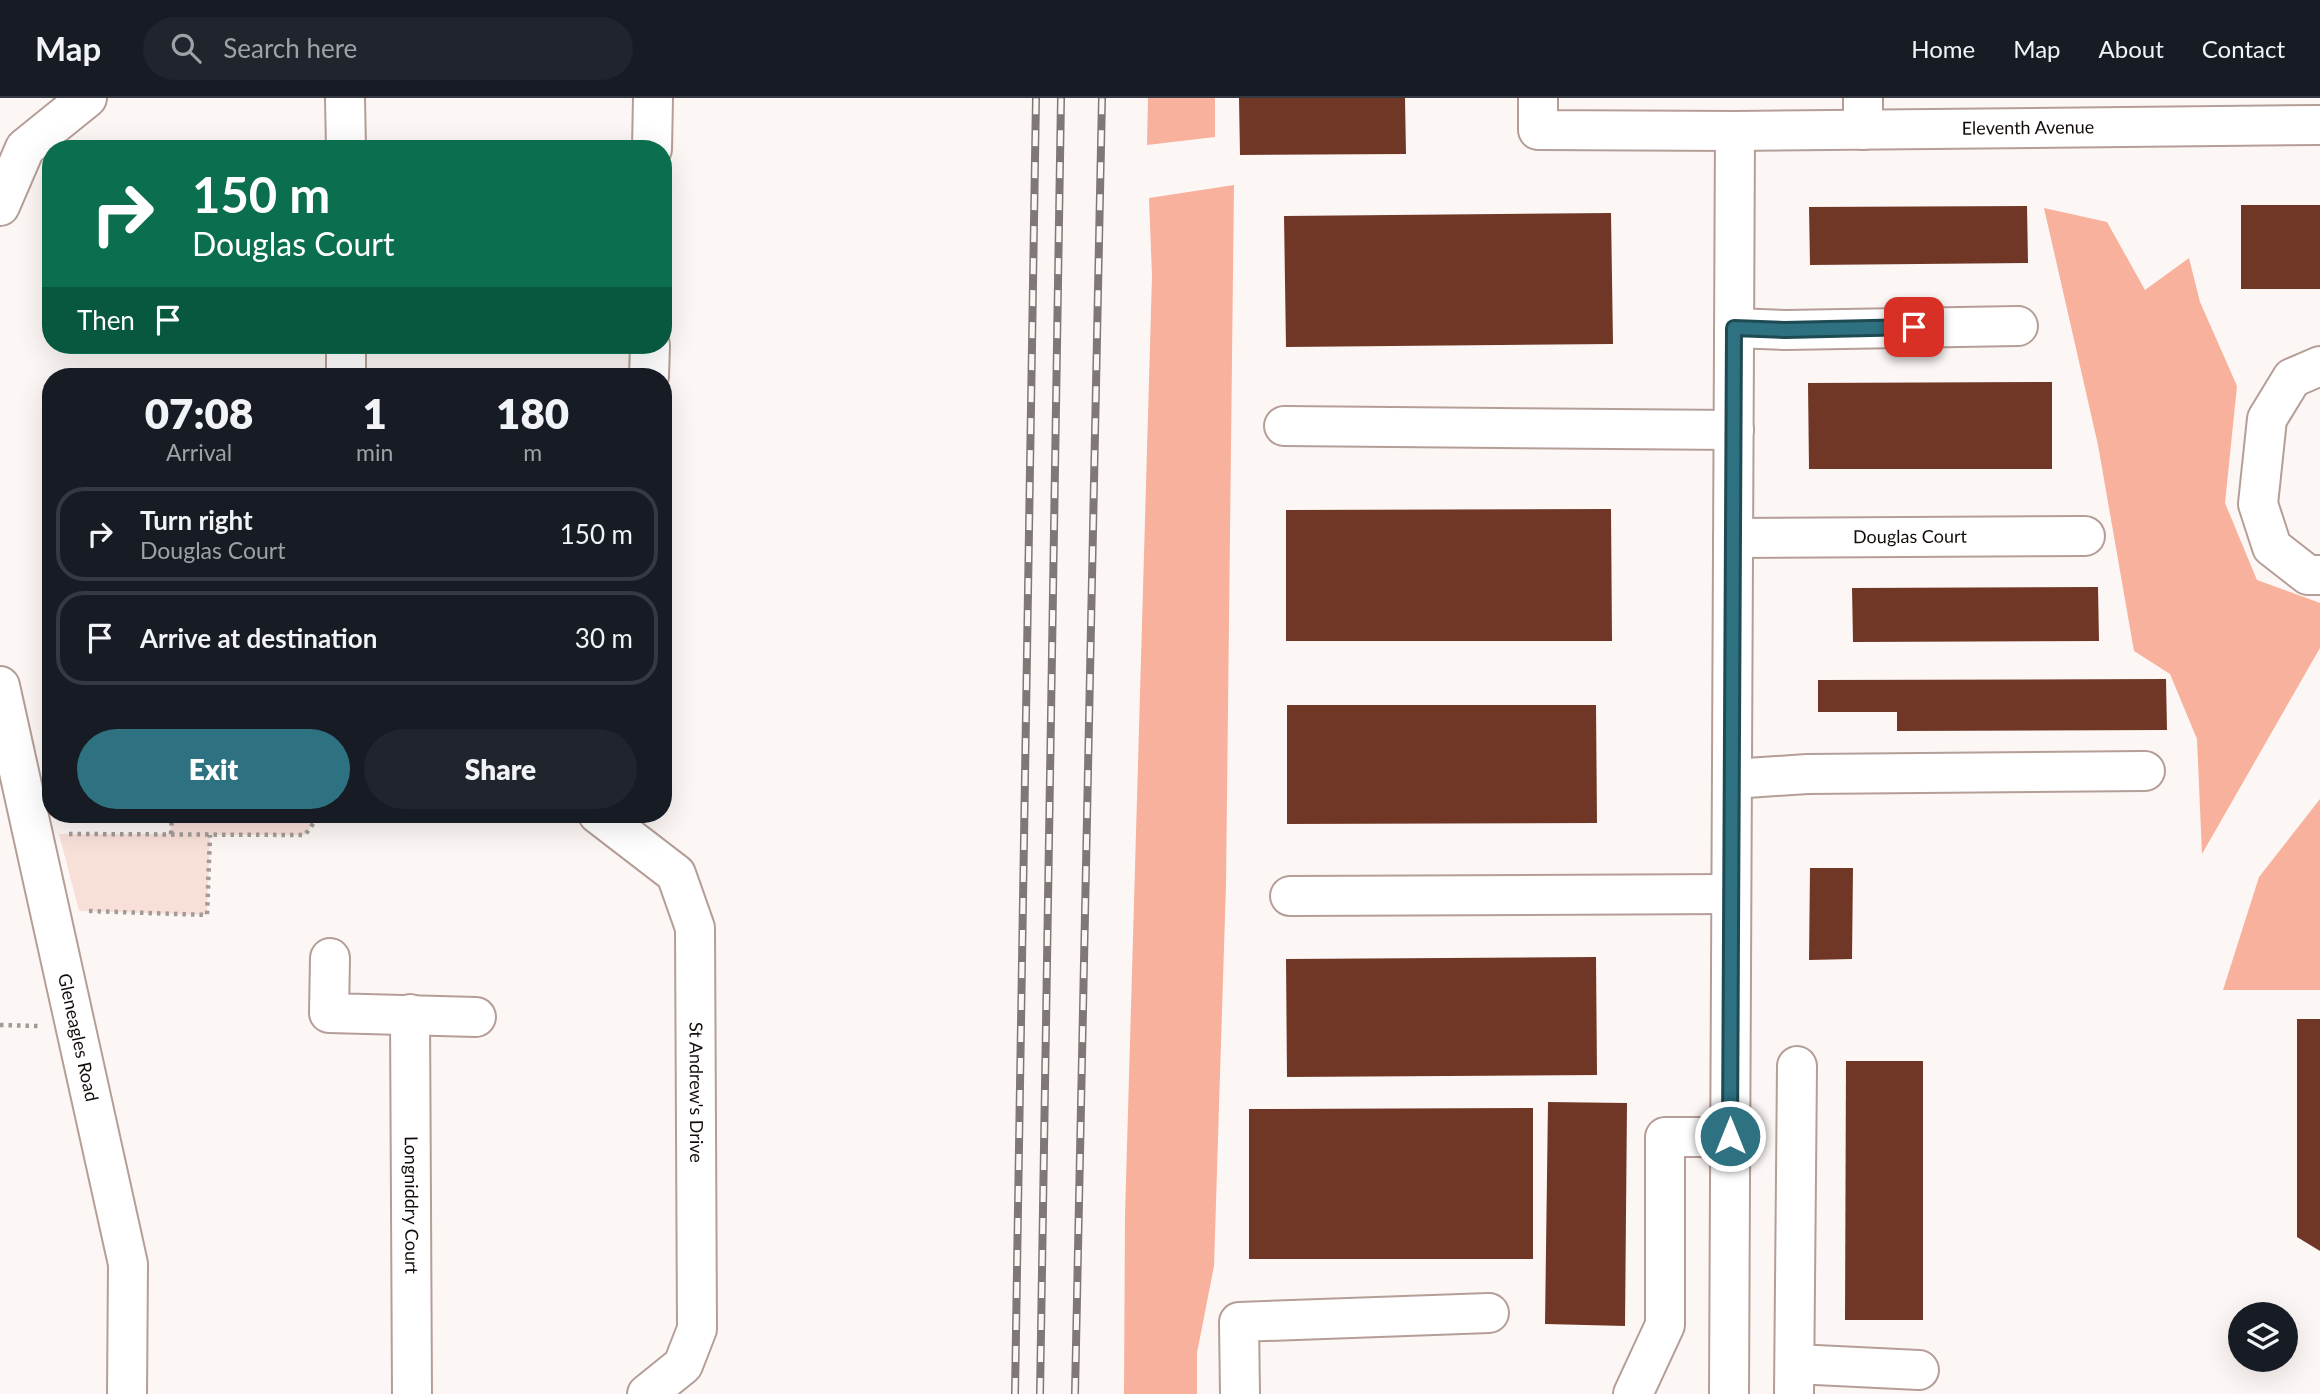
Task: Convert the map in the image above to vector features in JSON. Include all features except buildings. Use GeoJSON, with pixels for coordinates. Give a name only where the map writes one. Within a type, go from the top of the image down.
{"type":"FeatureCollection","features":[{"type":"Feature","properties":{"kind":"street"},"geometry":{"type":"LineString","coordinates":[[0,206],[25,148],[87,98]]}},
{"type":"Feature","properties":{"kind":"street"},"geometry":{"type":"LineString","coordinates":[[345,98],[346,140]]}},
{"type":"Feature","properties":{"kind":"street"},"geometry":{"type":"LineString","coordinates":[[652,140],[653,98]]}},
{"type":"Feature","properties":{"kind":"street","name":"Eleventh Avenue"},"geometry":{"type":"LineString","coordinates":[[1538,98],[1538,131],[1735,131],[1863,114],[2256,112],[2320,125]]}},
{"type":"Feature","properties":{"kind":"street"},"geometry":{"type":"LineString","coordinates":[[1729,1394],[1735,131]]}},
{"type":"Feature","properties":{"kind":"street"},"geometry":{"type":"LineString","coordinates":[[1734,328],[1785,330],[2018,326]]}},
{"type":"Feature","properties":{"kind":"street"},"geometry":{"type":"LineString","coordinates":[[2320,366],[2292,378],[2267,419],[2258,504],[2272,547],[2308,575],[2320,575]]}},
{"type":"Feature","properties":{"kind":"street"},"geometry":{"type":"LineString","coordinates":[[1284,426],[1734,430]]}},
{"type":"Feature","properties":{"kind":"street","name":"Douglas Court"},"geometry":{"type":"LineString","coordinates":[[1733,538],[2085,536]]}},
{"type":"Feature","properties":{"kind":"street","name":"Gleneagles Road"},"geometry":{"type":"LineString","coordinates":[[0,686],[128,1264],[127,1394]]}},
{"type":"Feature","properties":{"kind":"street"},"geometry":{"type":"LineString","coordinates":[[1732,779],[1807,774],[2145,771]]}},
{"type":"Feature","properties":{"kind":"street","name":"St Andrew's Drive"},"geometry":{"type":"LineString","coordinates":[[610,823],[676,874],[695,928],[696,1329],[683,1364],[647,1394]]}},
{"type":"Feature","properties":{"kind":"street"},"geometry":{"type":"LineString","coordinates":[[1290,896],[1731,894]]}},
{"type":"Feature","properties":{"kind":"street"},"geometry":{"type":"LineString","coordinates":[[330,958],[329,1013],[476,1017]]}},
{"type":"Feature","properties":{"kind":"street","name":"Longniddry Court"},"geometry":{"type":"LineString","coordinates":[[410,1014],[412,1394]]}},
{"type":"Feature","properties":{"kind":"street"},"geometry":{"type":"LineString","coordinates":[[1797,1066],[1795,1379],[1919,1370]]}},
{"type":"Feature","properties":{"kind":"street"},"geometry":{"type":"LineString","coordinates":[[1633,1394],[1665,1325],[1665,1138],[1730,1136]]}},
{"type":"Feature","properties":{"kind":"street"},"geometry":{"type":"LineString","coordinates":[[1240,1394],[1239,1322],[1489,1313]]}},
{"type":"Feature","properties":{"kind":"path"},"geometry":{"type":"LineString","coordinates":[[171,834],[172,823]]}},
{"type":"Feature","properties":{"kind":"path"},"geometry":{"type":"LineString","coordinates":[[33,834],[304,835],[313,823]]}},
{"type":"Feature","properties":{"kind":"path"},"geometry":{"type":"LineString","coordinates":[[49,909],[206,915],[210,835]]}},
{"type":"Feature","properties":{"kind":"shaded area"},"geometry":{"type":"Polygon","coordinates":[[[1148,98],[1215,98],[1215,137],[1147,145],[1148,98]]]}},
{"type":"Feature","properties":{"kind":"shaded area"},"geometry":{"type":"Polygon","coordinates":[[[1234,185],[1226,884],[1214,1266],[1197,1353],[1197,1394],[1124,1394],[1125,1216],[1152,276],[1149,198],[1234,185]]]}},
{"type":"Feature","properties":{"kind":"shaded area"},"geometry":{"type":"Polygon","coordinates":[[[2044,208],[2107,222],[2145,290],[2189,258],[2200,302],[2237,386],[2225,503],[2257,580],[2320,603],[2320,648],[2202,854],[2197,739],[2170,674],[2134,651],[2098,445],[2044,208]]]}},
{"type":"Feature","properties":{"kind":"shaded area"},"geometry":{"type":"Polygon","coordinates":[[[2320,799],[2320,990],[2223,990],[2259,877],[2320,799]]]}},
{"type":"Feature","properties":{"kind":"shaded area"},"geometry":{"type":"Polygon","coordinates":[[[171,823],[314,823],[305,835],[210,835],[207,915],[79,911],[59,834],[170,834],[171,823]]]}},
{"type":"Feature","properties":{"kind":"railway"},"geometry":{"type":"LineString","coordinates":[[1015,1394],[1036,98]]}},
{"type":"Feature","properties":{"kind":"railway"},"geometry":{"type":"LineString","coordinates":[[1040,1394],[1061,98]]}},
{"type":"Feature","properties":{"kind":"railway"},"geometry":{"type":"LineString","coordinates":[[1075,1394],[1102,98]]}},
{"type":"Feature","properties":{"kind":"route"},"geometry":{"type":"LineString","coordinates":[[1730,1136],[1734,328],[1785,330],[1914,327]]}}]}
